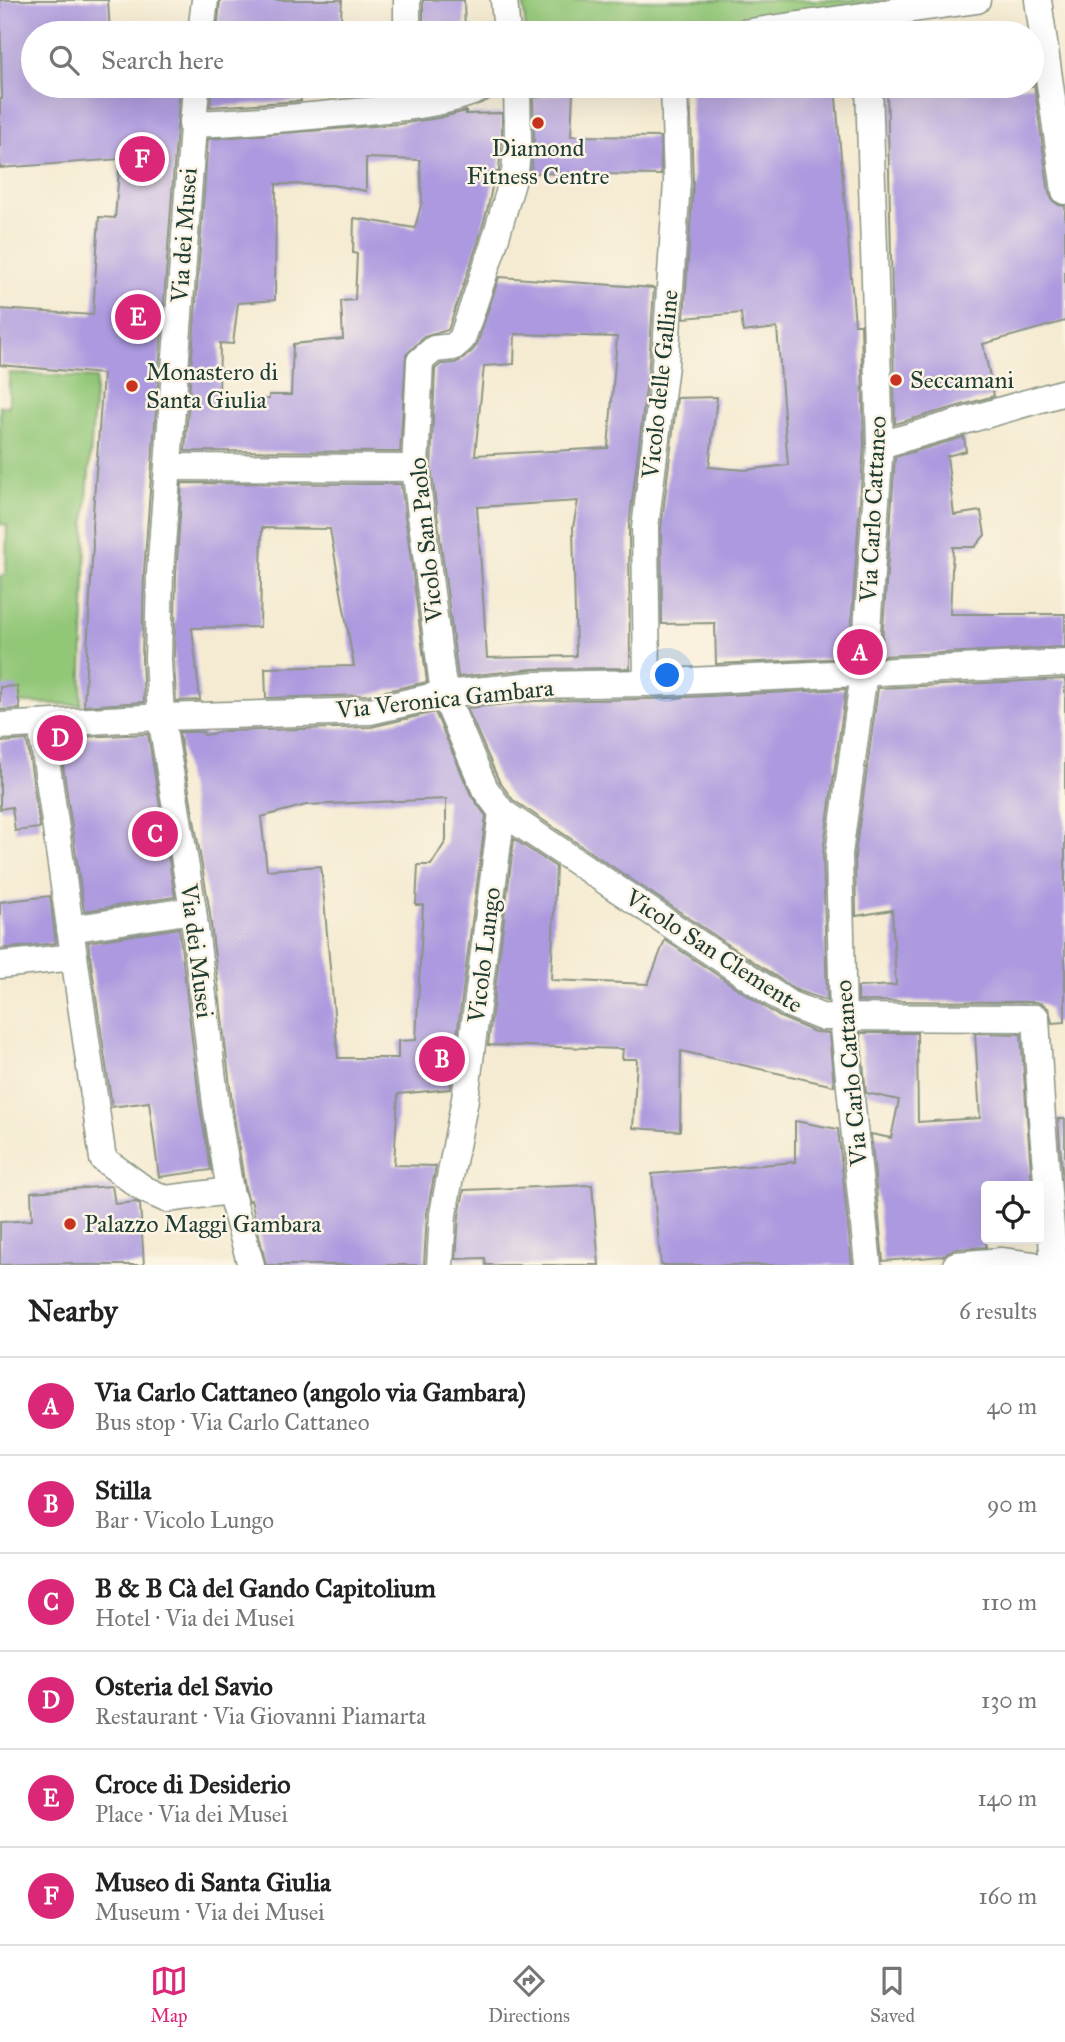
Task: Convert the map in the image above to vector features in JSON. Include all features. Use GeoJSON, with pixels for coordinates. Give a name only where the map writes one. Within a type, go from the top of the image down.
{"type":"FeatureCollection","features":[{"type":"Feature","properties":{"kind":"street"},"geometry":{"type":"LineString","coordinates":[[202,21],[205,0]]}},
{"type":"Feature","properties":{"kind":"street"},"geometry":{"type":"LineString","coordinates":[[407,0],[407,21]]}},
{"type":"Feature","properties":{"kind":"street"},"geometry":{"type":"LineString","coordinates":[[504,0],[506,21]]}},
{"type":"Feature","properties":{"kind":"street"},"geometry":{"type":"LineString","coordinates":[[884,21],[976,0]]}},
{"type":"Feature","properties":{"kind":"street"},"geometry":{"type":"LineString","coordinates":[[1038,0],[1041,21]]}},
{"type":"Feature","properties":{"kind":"street"},"geometry":{"type":"LineString","coordinates":[[1044,42],[1065,191]]}},
{"type":"Feature","properties":{"kind":"street","name":"Via dei Musei"},"geometry":{"type":"LineString","coordinates":[[195,98],[160,573],[158,659],[161,717],[193,910],[216,1105],[230,1191],[251,1265]]}},
{"type":"Feature","properties":{"kind":"street"},"geometry":{"type":"LineString","coordinates":[[192,124],[241,122],[400,98]]}},
{"type":"Feature","properties":{"kind":"street","name":"Vicolo San Paolo"},"geometry":{"type":"LineString","coordinates":[[444,694],[415,468],[420,360],[434,349],[453,347],[462,339],[515,172],[517,98]]}},
{"type":"Feature","properties":{"kind":"street","name":"Vicolo delle Galline"},"geometry":{"type":"LineString","coordinates":[[647,683],[645,528],[666,365],[677,182],[674,98]]}},
{"type":"Feature","properties":{"kind":"street","name":"Via Carlo Cattaneo"},"geometry":{"type":"LineString","coordinates":[[868,1265],[832,1017],[839,854],[864,673],[880,445],[869,98]]}},
{"type":"Feature","properties":{"kind":"street"},"geometry":{"type":"LineString","coordinates":[[880,445],[1065,392]]}},
{"type":"Feature","properties":{"kind":"street"},"geometry":{"type":"LineString","coordinates":[[168,467],[415,468]]}},
{"type":"Feature","properties":{"kind":"street","name":"Via Veronica Gambara"},"geometry":{"type":"LineString","coordinates":[[0,726],[161,717],[370,711],[444,694],[533,685],[647,683],[1065,663]]}},
{"type":"Feature","properties":{"kind":"street","name":"Vicolo San Clemente"},"geometry":{"type":"LineString","coordinates":[[444,694],[485,789],[502,811],[789,1004],[832,1017],[1036,1018],[1053,1103],[1054,1265]]}},
{"type":"Feature","properties":{"kind":"street"},"geometry":{"type":"LineString","coordinates":[[41,724],[103,1159],[144,1189],[166,1199],[230,1191]]}},
{"type":"Feature","properties":{"kind":"street","name":"Vicolo Lungo"},"geometry":{"type":"LineString","coordinates":[[440,1265],[443,1214],[465,1099],[502,811]]}},
{"type":"Feature","properties":{"kind":"street"},"geometry":{"type":"LineString","coordinates":[[70,929],[193,910]]}},
{"type":"Feature","properties":{"kind":"street"},"geometry":{"type":"LineString","coordinates":[[0,965],[75,959]]}},
{"type":"Feature","properties":{"kind":"street"},"geometry":{"type":"LineString","coordinates":[[956,1265],[1001,1261],[1033,1265]]}},
{"type":"Feature","properties":{"kind":"green space"},"geometry":{"type":"Polygon","coordinates":[[[523,0],[888,0],[741,21],[525,21],[523,0]]]}},
{"type":"Feature","properties":{"kind":"green space"},"geometry":{"type":"Polygon","coordinates":[[[9,373],[96,378],[85,525],[81,705],[3,702],[0,576],[6,575],[7,525],[0,524],[0,406],[9,406],[9,373]]]}},
{"type":"Feature","properties":{"kind":"building","name":"Monastero di Santa Giulia"},"geometry":{"type":"Polygon","coordinates":[[[0,0],[108,0],[109,21],[21,21],[21,98],[179,98],[144,572],[144,702],[84,706],[92,527],[103,374],[0,365],[0,309],[93,315],[99,217],[115,218],[120,159],[0,168],[0,0]]]}},
{"type":"Feature","properties":{"kind":"building"},"geometry":{"type":"Polygon","coordinates":[[[220,0],[342,0],[341,21],[218,21],[220,0]]]}},
{"type":"Feature","properties":{"kind":"building"},"geometry":{"type":"Polygon","coordinates":[[[423,0],[464,0],[465,21],[423,21],[423,0]]]}},
{"type":"Feature","properties":{"kind":"building"},"geometry":{"type":"Polygon","coordinates":[[[211,98],[301,98],[301,101],[210,107],[211,98]]]}},
{"type":"Feature","properties":{"kind":"building"},"geometry":{"type":"Polygon","coordinates":[[[533,98],[573,98],[571,136],[660,137],[661,175],[531,173],[534,140],[533,98]]]}},
{"type":"Feature","properties":{"kind":"building"},"geometry":{"type":"Polygon","coordinates":[[[690,98],[836,98],[855,324],[861,324],[864,445],[849,658],[716,664],[715,623],[662,624],[661,529],[677,398],[717,397],[709,467],[745,470],[788,465],[777,328],[743,332],[741,313],[684,318],[693,183],[690,98]]]}},
{"type":"Feature","properties":{"kind":"building"},"geometry":{"type":"Polygon","coordinates":[[[887,98],[1036,98],[1049,193],[1053,201],[1065,206],[1065,321],[983,344],[994,396],[895,424],[887,98]]]}},
{"type":"Feature","properties":{"kind":"building"},"geometry":{"type":"Polygon","coordinates":[[[466,111],[466,114],[502,113],[499,172],[495,172],[478,242],[448,330],[424,337],[406,355],[400,452],[185,451],[208,139],[399,124],[466,111]],[[366,158],[366,191],[332,185],[276,184],[275,300],[238,303],[233,344],[220,343],[219,400],[269,399],[269,395],[291,395],[293,344],[343,339],[341,301],[355,300],[357,254],[353,253],[354,218],[415,228],[422,201],[420,160],[366,158]]]}},
{"type":"Feature","properties":{"kind":"building"},"geometry":{"type":"Polygon","coordinates":[[[499,277],[654,288],[649,364],[629,526],[630,668],[533,669],[458,677],[431,467],[435,369],[441,364],[455,363],[463,359],[477,344],[499,277]],[[515,334],[514,364],[484,366],[475,455],[608,448],[617,337],[515,334]],[[578,501],[477,507],[487,658],[576,656],[573,527],[578,501]]]}},
{"type":"Feature","properties":{"kind":"building"},"geometry":{"type":"Polygon","coordinates":[[[964,437],[966,451],[947,456],[954,515],[981,511],[985,535],[975,547],[953,547],[950,614],[1065,614],[1065,647],[881,656],[895,457],[964,437]]]}},
{"type":"Feature","properties":{"kind":"building"},"geometry":{"type":"Polygon","coordinates":[[[182,483],[401,484],[427,682],[368,695],[266,698],[265,668],[354,666],[330,529],[262,528],[260,627],[192,628],[200,700],[176,701],[176,574],[182,483]]]}},
{"type":"Feature","properties":{"kind":"building"},"geometry":{"type":"Polygon","coordinates":[[[1065,679],[1065,1022],[1052,1023],[1049,1009],[1036,1002],[858,1001],[858,987],[896,985],[892,910],[856,916],[855,855],[878,688],[1065,679]]]}},
{"type":"Feature","properties":{"kind":"building"},"geometry":{"type":"Polygon","coordinates":[[[17,686],[20,709],[0,710],[0,687],[17,686]]]}},
{"type":"Feature","properties":{"kind":"building"},"geometry":{"type":"Polygon","coordinates":[[[846,689],[823,852],[827,1001],[796,990],[513,800],[499,781],[467,708],[534,701],[648,699],[846,689]]]}},
{"type":"Feature","properties":{"kind":"building"},"geometry":{"type":"Polygon","coordinates":[[[435,712],[471,795],[486,816],[450,1089],[398,1094],[394,1165],[436,1166],[427,1213],[424,1265],[266,1265],[251,1200],[249,1201],[245,1188],[209,907],[179,732],[203,732],[204,735],[226,731],[371,727],[435,712]],[[446,799],[306,805],[261,817],[267,870],[321,866],[338,1058],[398,1058],[398,1041],[416,1040],[423,905],[416,905],[418,865],[431,865],[446,841],[446,799]]]}},
{"type":"Feature","properties":{"kind":"building"},"geometry":{"type":"Polygon","coordinates":[[[148,734],[175,897],[84,911],[59,738],[148,734]]]}},
{"type":"Feature","properties":{"kind":"building"},"geometry":{"type":"Polygon","coordinates":[[[27,740],[40,828],[15,831],[12,807],[0,809],[0,742],[27,740]]]}},
{"type":"Feature","properties":{"kind":"building"},"geometry":{"type":"Polygon","coordinates":[[[514,839],[556,867],[551,980],[648,984],[665,940],[780,1017],[815,1032],[829,1033],[834,1086],[681,1051],[680,1131],[633,1128],[637,1059],[622,1059],[623,1049],[488,1045],[514,839]]]}},
{"type":"Feature","properties":{"kind":"building"},"geometry":{"type":"Polygon","coordinates":[[[50,896],[56,943],[0,949],[0,902],[50,896]]]}},
{"type":"Feature","properties":{"kind":"building"},"geometry":{"type":"Polygon","coordinates":[[[179,928],[200,1107],[211,1170],[159,1177],[149,1102],[112,1107],[88,942],[179,928]]]}},
{"type":"Feature","properties":{"kind":"building"},"geometry":{"type":"Polygon","coordinates":[[[860,1033],[917,1033],[918,1122],[980,1118],[975,1033],[1021,1034],[1032,1181],[981,1181],[981,1244],[986,1244],[986,1247],[955,1249],[943,1256],[883,1261],[871,1134],[891,1138],[899,1100],[866,1093],[860,1033]]]}},
{"type":"Feature","properties":{"kind":"building"},"geometry":{"type":"Polygon","coordinates":[[[1058,1119],[1065,1119],[1065,1207],[1058,1119]]]}},
{"type":"Feature","properties":{"kind":"building"},"geometry":{"type":"Polygon","coordinates":[[[795,1121],[838,1129],[852,1265],[661,1265],[652,1174],[795,1162],[795,1121]]]}},
{"type":"Feature","properties":{"kind":"building"},"geometry":{"type":"Polygon","coordinates":[[[592,1185],[599,1265],[486,1265],[485,1258],[456,1259],[464,1190],[592,1185]]]}},
{"type":"Feature","properties":{"kind":"building","name":"Palazzo Maggi Gambara"},"geometry":{"type":"Polygon","coordinates":[[[112,1186],[115,1204],[140,1204],[144,1265],[0,1265],[0,1222],[32,1220],[31,1192],[112,1186]]]}},
{"type":"Feature","properties":{"kind":"place","name":"Diamond Fitness Centre"},"geometry":{"type":"Point","coordinates":[538,123]}},
{"type":"Feature","properties":{"kind":"place","name":"Museo di Santa Giulia"},"geometry":{"type":"Point","coordinates":[142,159]}},
{"type":"Feature","properties":{"kind":"place","name":"Croce di Desiderio"},"geometry":{"type":"Point","coordinates":[138,317]}},
{"type":"Feature","properties":{"kind":"place","name":"Seccamani"},"geometry":{"type":"Point","coordinates":[896,380]}},
{"type":"Feature","properties":{"kind":"place","name":"Monastero di Santa Giulia"},"geometry":{"type":"Point","coordinates":[132,386]}},
{"type":"Feature","properties":{"kind":"place","name":"Via Carlo Cattaneo (angolo via Gambara)"},"geometry":{"type":"Point","coordinates":[860,652]}},
{"type":"Feature","properties":{"kind":"place","name":"Osteria del Savio"},"geometry":{"type":"Point","coordinates":[60,738]}},
{"type":"Feature","properties":{"kind":"place","name":"B & B Cà del Gando Capitolium"},"geometry":{"type":"Point","coordinates":[155,834]}},
{"type":"Feature","properties":{"kind":"place","name":"Stilla"},"geometry":{"type":"Point","coordinates":[442,1059]}},
{"type":"Feature","properties":{"kind":"place","name":"Palazzo Maggi Gambara"},"geometry":{"type":"Point","coordinates":[70,1224]}}]}
